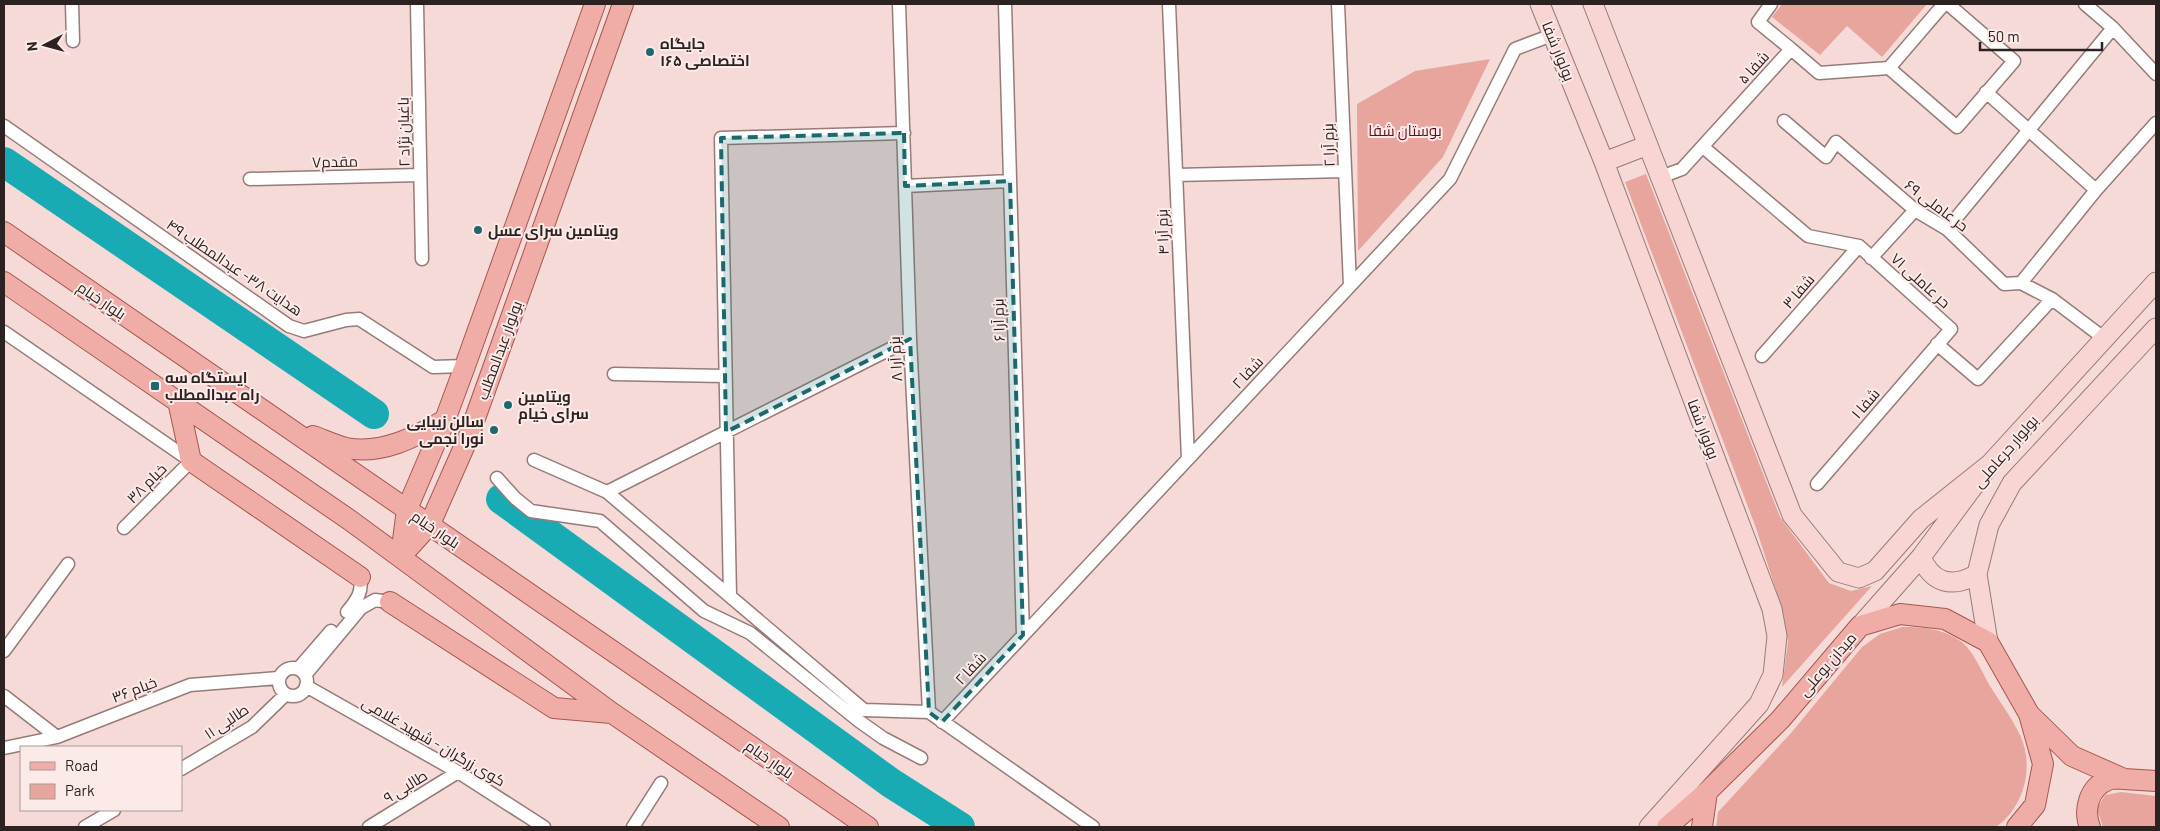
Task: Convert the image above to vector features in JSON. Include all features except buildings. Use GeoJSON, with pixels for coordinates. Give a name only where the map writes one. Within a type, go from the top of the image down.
{"type":"FeatureCollection","features":[{"type":"Feature","properties":{"kind":"main road","name":"بولوار عبدالمطلب"},"geometry":{"type":"LineString","coordinates":[[401,556],[407,509],[445,420],[595,4]]}},
{"type":"Feature","properties":{"kind":"main road","name":"بولوار عبدالمطلب"},"geometry":{"type":"LineString","coordinates":[[401,556],[430,524],[468,438],[623,4]]}},
{"type":"Feature","properties":{"kind":"main road","name":"بلوار خیام"},"geometry":{"type":"LineString","coordinates":[[4,232],[868,827]]}},
{"type":"Feature","properties":{"kind":"main road"},"geometry":{"type":"LineString","coordinates":[[4,282],[401,556],[612,713],[779,827]]}},
{"type":"Feature","properties":{"kind":"main road"},"geometry":{"type":"LineString","coordinates":[[178,401],[191,461],[360,577]]}},
{"type":"Feature","properties":{"kind":"main road"},"geometry":{"type":"LineString","coordinates":[[289,428],[347,448],[378,449],[411,439],[445,420]]}},
{"type":"Feature","properties":{"kind":"main road"},"geometry":{"type":"LineString","coordinates":[[390,602],[554,708],[612,713]]}},
{"type":"Feature","properties":{"kind":"main road","name":"میدان بوعلی"},"geometry":{"type":"LineString","coordinates":[[1667,827],[1707,792],[1780,720],[1860,626],[1900,614],[1945,619],[1988,642]]}},
{"type":"Feature","properties":{"kind":"main road"},"geometry":{"type":"LineString","coordinates":[[1988,642],[2030,714],[2072,756],[2124,779]]}},
{"type":"Feature","properties":{"kind":"main road"},"geometry":{"type":"LineString","coordinates":[[2017,827],[2035,806],[2043,764],[2030,714]]}},
{"type":"Feature","properties":{"kind":"main road"},"geometry":{"type":"LineString","coordinates":[[2090,827],[2087,820],[2087,807],[2091,796],[2098,786],[2109,779],[2156,781]]}},
{"type":"Feature","properties":{"kind":"main road"},"geometry":{"type":"LineString","coordinates":[[1702,827],[1707,792]]}},
{"type":"Feature","properties":{"kind":"street"},"geometry":{"type":"LineString","coordinates":[[72,4],[73,41]]}},
{"type":"Feature","properties":{"kind":"street","name":"باغبان نژاد ۲"},"geometry":{"type":"LineString","coordinates":[[417,4],[422,259]]}},
{"type":"Feature","properties":{"kind":"street","name":"بزم آرا ۸"},"geometry":{"type":"LineString","coordinates":[[900,4],[910,340],[929,712]]}},
{"type":"Feature","properties":{"kind":"street","name":"بزم آرا ۶"},"geometry":{"type":"LineString","coordinates":[[1005,4],[1023,635]]}},
{"type":"Feature","properties":{"kind":"street","name":"بزم آرا ۴"},"geometry":{"type":"LineString","coordinates":[[1169,4],[1188,459]]}},
{"type":"Feature","properties":{"kind":"street","name":"بزم آرا ۲"},"geometry":{"type":"LineString","coordinates":[[1338,4],[1350,286]]}},
{"type":"Feature","properties":{"kind":"street","name":"بولوار شفا"},"geometry":{"type":"LineString","coordinates":[[1540,4],[1604,162],[1772,609],[1777,636],[1773,675],[1759,704],[1649,827]]}},
{"type":"Feature","properties":{"kind":"street"},"geometry":{"type":"LineString","coordinates":[[1593,4],[1792,515],[1838,572],[1859,578],[1874,571],[1920,519],[1990,464]]}},
{"type":"Feature","properties":{"kind":"street"},"geometry":{"type":"LineString","coordinates":[[1772,4],[1758,22],[1791,49]]}},
{"type":"Feature","properties":{"kind":"street"},"geometry":{"type":"LineString","coordinates":[[1946,4],[2014,61],[1957,127],[1889,68],[1946,4]]}},
{"type":"Feature","properties":{"kind":"street"},"geometry":{"type":"LineString","coordinates":[[2089,5],[2156,74]]}},
{"type":"Feature","properties":{"kind":"street"},"geometry":{"type":"LineString","coordinates":[[1947,229],[2113,28]]}},
{"type":"Feature","properties":{"kind":"street","name":"شفا ۲"},"geometry":{"type":"LineString","coordinates":[[942,722],[1450,179],[1515,48],[1552,35]]}},
{"type":"Feature","properties":{"kind":"street","name":"شفا ۵"},"geometry":{"type":"LineString","coordinates":[[1661,177],[1682,169],[1791,49],[1819,73],[1889,68]]}},
{"type":"Feature","properties":{"kind":"street"},"geometry":{"type":"LineString","coordinates":[[1986,92],[2096,190]]}},
{"type":"Feature","properties":{"kind":"street","name":"حر عاملی ۶۹"},"geometry":{"type":"LineString","coordinates":[[1784,121],[1826,157],[1836,142],[1915,210],[1947,229],[2004,284],[2021,282],[2052,298],[2105,339]]}},
{"type":"Feature","properties":{"kind":"street"},"geometry":{"type":"LineString","coordinates":[[2021,282],[2096,190],[2156,123]]}},
{"type":"Feature","properties":{"kind":"street","name":"هدایت ۳۸- عبدالمطلب ۴۹"},"geometry":{"type":"LineString","coordinates":[[4,126],[289,326],[304,331],[346,320],[359,319],[433,367],[465,366]]}},
{"type":"Feature","properties":{"kind":"street"},"geometry":{"type":"LineString","coordinates":[[730,596],[720,138],[904,133]]}},
{"type":"Feature","properties":{"kind":"street"},"geometry":{"type":"LineString","coordinates":[[1604,162],[1648,145]]}},
{"type":"Feature","properties":{"kind":"street"},"geometry":{"type":"LineString","coordinates":[[1702,147],[1808,236],[1858,246]]}},
{"type":"Feature","properties":{"kind":"street"},"geometry":{"type":"LineString","coordinates":[[1176,175],[1345,171]]}},
{"type":"Feature","properties":{"kind":"street","name":"مقدم۷"},"geometry":{"type":"LineString","coordinates":[[250,179],[420,175]]}},
{"type":"Feature","properties":{"kind":"street"},"geometry":{"type":"LineString","coordinates":[[905,186],[1010,181]]}},
{"type":"Feature","properties":{"kind":"street"},"geometry":{"type":"LineString","coordinates":[[1872,258],[1915,210]]}},
{"type":"Feature","properties":{"kind":"street","name":"حر عاملی ۷۱"},"geometry":{"type":"LineString","coordinates":[[1858,246],[1951,329],[1937,344]]}},
{"type":"Feature","properties":{"kind":"street","name":"شفا ۳"},"geometry":{"type":"LineString","coordinates":[[1762,356],[1858,246]]}},
{"type":"Feature","properties":{"kind":"street","name":"بولوار حرعاملی"},"geometry":{"type":"LineString","coordinates":[[1860,626],[1921,557],[1990,464],[2156,282]]}},
{"type":"Feature","properties":{"kind":"street"},"geometry":{"type":"LineString","coordinates":[[1937,344],[1978,379],[2052,298]]}},
{"type":"Feature","properties":{"kind":"street","name":"بولوار حرعاملی"},"geometry":{"type":"LineString","coordinates":[[1988,642],[1977,574],[1989,524],[2012,483],[2156,328]]}},
{"type":"Feature","properties":{"kind":"street"},"geometry":{"type":"LineString","coordinates":[[4,332],[191,461]]}},
{"type":"Feature","properties":{"kind":"street"},"geometry":{"type":"LineString","coordinates":[[607,492],[910,340]]}},
{"type":"Feature","properties":{"kind":"street","name":"شفا ۱"},"geometry":{"type":"LineString","coordinates":[[1816,484],[1937,344]]}},
{"type":"Feature","properties":{"kind":"street"},"geometry":{"type":"LineString","coordinates":[[614,374],[725,376]]}},
{"type":"Feature","properties":{"kind":"street"},"geometry":{"type":"LineString","coordinates":[[534,460],[607,492],[864,710],[929,712],[1093,827]]}},
{"type":"Feature","properties":{"kind":"street","name":"خیام ۳۸"},"geometry":{"type":"LineString","coordinates":[[124,528],[191,461]]}},
{"type":"Feature","properties":{"kind":"street"},"geometry":{"type":"LineString","coordinates":[[497,478],[515,498],[532,511],[600,521],[704,611],[750,633],[859,721],[883,738],[921,758]]}},
{"type":"Feature","properties":{"kind":"street"},"geometry":{"type":"LineString","coordinates":[[1921,557],[1925,568],[1933,576],[1944,581],[1961,582],[1977,574]]}},
{"type":"Feature","properties":{"kind":"street"},"geometry":{"type":"LineString","coordinates":[[4,652],[68,564]]}},
{"type":"Feature","properties":{"kind":"street"},"geometry":{"type":"LineString","coordinates":[[304,676],[290,667],[278,678],[279,687],[285,694],[291,696],[298,695],[304,676],[358,599],[362,588],[360,577]]}},
{"type":"Feature","properties":{"kind":"street"},"geometry":{"type":"LineString","coordinates":[[304,676],[361,608],[374,600],[390,602]]}},
{"type":"Feature","properties":{"kind":"street","name":"کوی زرگران - شهید غلامی"},"geometry":{"type":"LineString","coordinates":[[304,676],[544,827]]}},
{"type":"Feature","properties":{"kind":"street","name":"خیام ۳۶"},"geometry":{"type":"LineString","coordinates":[[4,748],[57,737],[190,685],[278,678]]}},
{"type":"Feature","properties":{"kind":"street","name":"طالبی ۱۱"},"geometry":{"type":"LineString","coordinates":[[182,769],[252,727],[285,694]]}},
{"type":"Feature","properties":{"kind":"street"},"geometry":{"type":"LineString","coordinates":[[4,696],[57,737]]}},
{"type":"Feature","properties":{"kind":"street","name":"طالبی ۹"},"geometry":{"type":"LineString","coordinates":[[369,827],[458,772]]}},
{"type":"Feature","properties":{"kind":"street"},"geometry":{"type":"LineString","coordinates":[[633,827],[661,782]]}},
{"type":"Feature","properties":{"kind":"street"},"geometry":{"type":"LineString","coordinates":[[85,827],[112,811]]}},
{"type":"Feature","properties":{"kind":"highlighted area"},"geometry":{"type":"Polygon","coordinates":[[[904,133],[905,186],[1010,181],[1023,635],[942,722],[929,712],[910,339],[726,432],[721,138],[904,133]]]}},
{"type":"Feature","properties":{"kind":"green space"},"geometry":{"type":"Polygon","coordinates":[[[1782,4],[1927,4],[1882,57],[1847,26],[1820,55],[1772,17],[1782,4]]]}},
{"type":"Feature","properties":{"kind":"green space","name":"بوستان شفا"},"geometry":{"type":"Polygon","coordinates":[[[1490,59],[1443,157],[1358,251],[1357,104],[1415,71],[1490,59]]]}},
{"type":"Feature","properties":{"kind":"green space"},"geometry":{"type":"Polygon","coordinates":[[[1646,174],[1780,517],[1829,583],[1851,591],[1872,586],[1782,687],[1788,642],[1783,612],[1756,528],[1625,182],[1646,174]]]}},
{"type":"Feature","properties":{"kind":"green space"},"geometry":{"type":"Polygon","coordinates":[[[1902,627],[1942,632],[1963,643],[1974,657],[2010,716],[2020,735],[2027,760],[2024,786],[2020,798],[2006,819],[1996,827],[1716,827],[1718,812],[1791,733],[1862,647],[1880,634],[1902,627]]]}},
{"type":"Feature","properties":{"kind":"green space"},"geometry":{"type":"Polygon","coordinates":[[[2121,792],[2156,796],[2156,827],[2103,827],[2097,809],[2105,795],[2121,792]]]}},
{"type":"Feature","properties":{"kind":"waterway"},"geometry":{"type":"LineString","coordinates":[[4,162],[374,414]]}},
{"type":"Feature","properties":{"kind":"waterway"},"geometry":{"type":"LineString","coordinates":[[501,499],[891,783],[960,827]]}},
{"type":"Feature","properties":{"kind":"place","name":"جایگاه اختصاصی ۱۶۵"},"geometry":{"type":"Point","coordinates":[650,52]}},
{"type":"Feature","properties":{"kind":"place","name":"ویتامین سرای عسل"},"geometry":{"type":"Point","coordinates":[478,230]}},
{"type":"Feature","properties":{"kind":"place","name":"ایستگاه سه راه عبدالمطلب"},"geometry":{"type":"Point","coordinates":[155,386]}},
{"type":"Feature","properties":{"kind":"place","name":"ویتامین سرای خیام"},"geometry":{"type":"Point","coordinates":[508,405]}},
{"type":"Feature","properties":{"kind":"place","name":"سالن زیبایی نورا نجمی"},"geometry":{"type":"Point","coordinates":[494,430]}}]}
